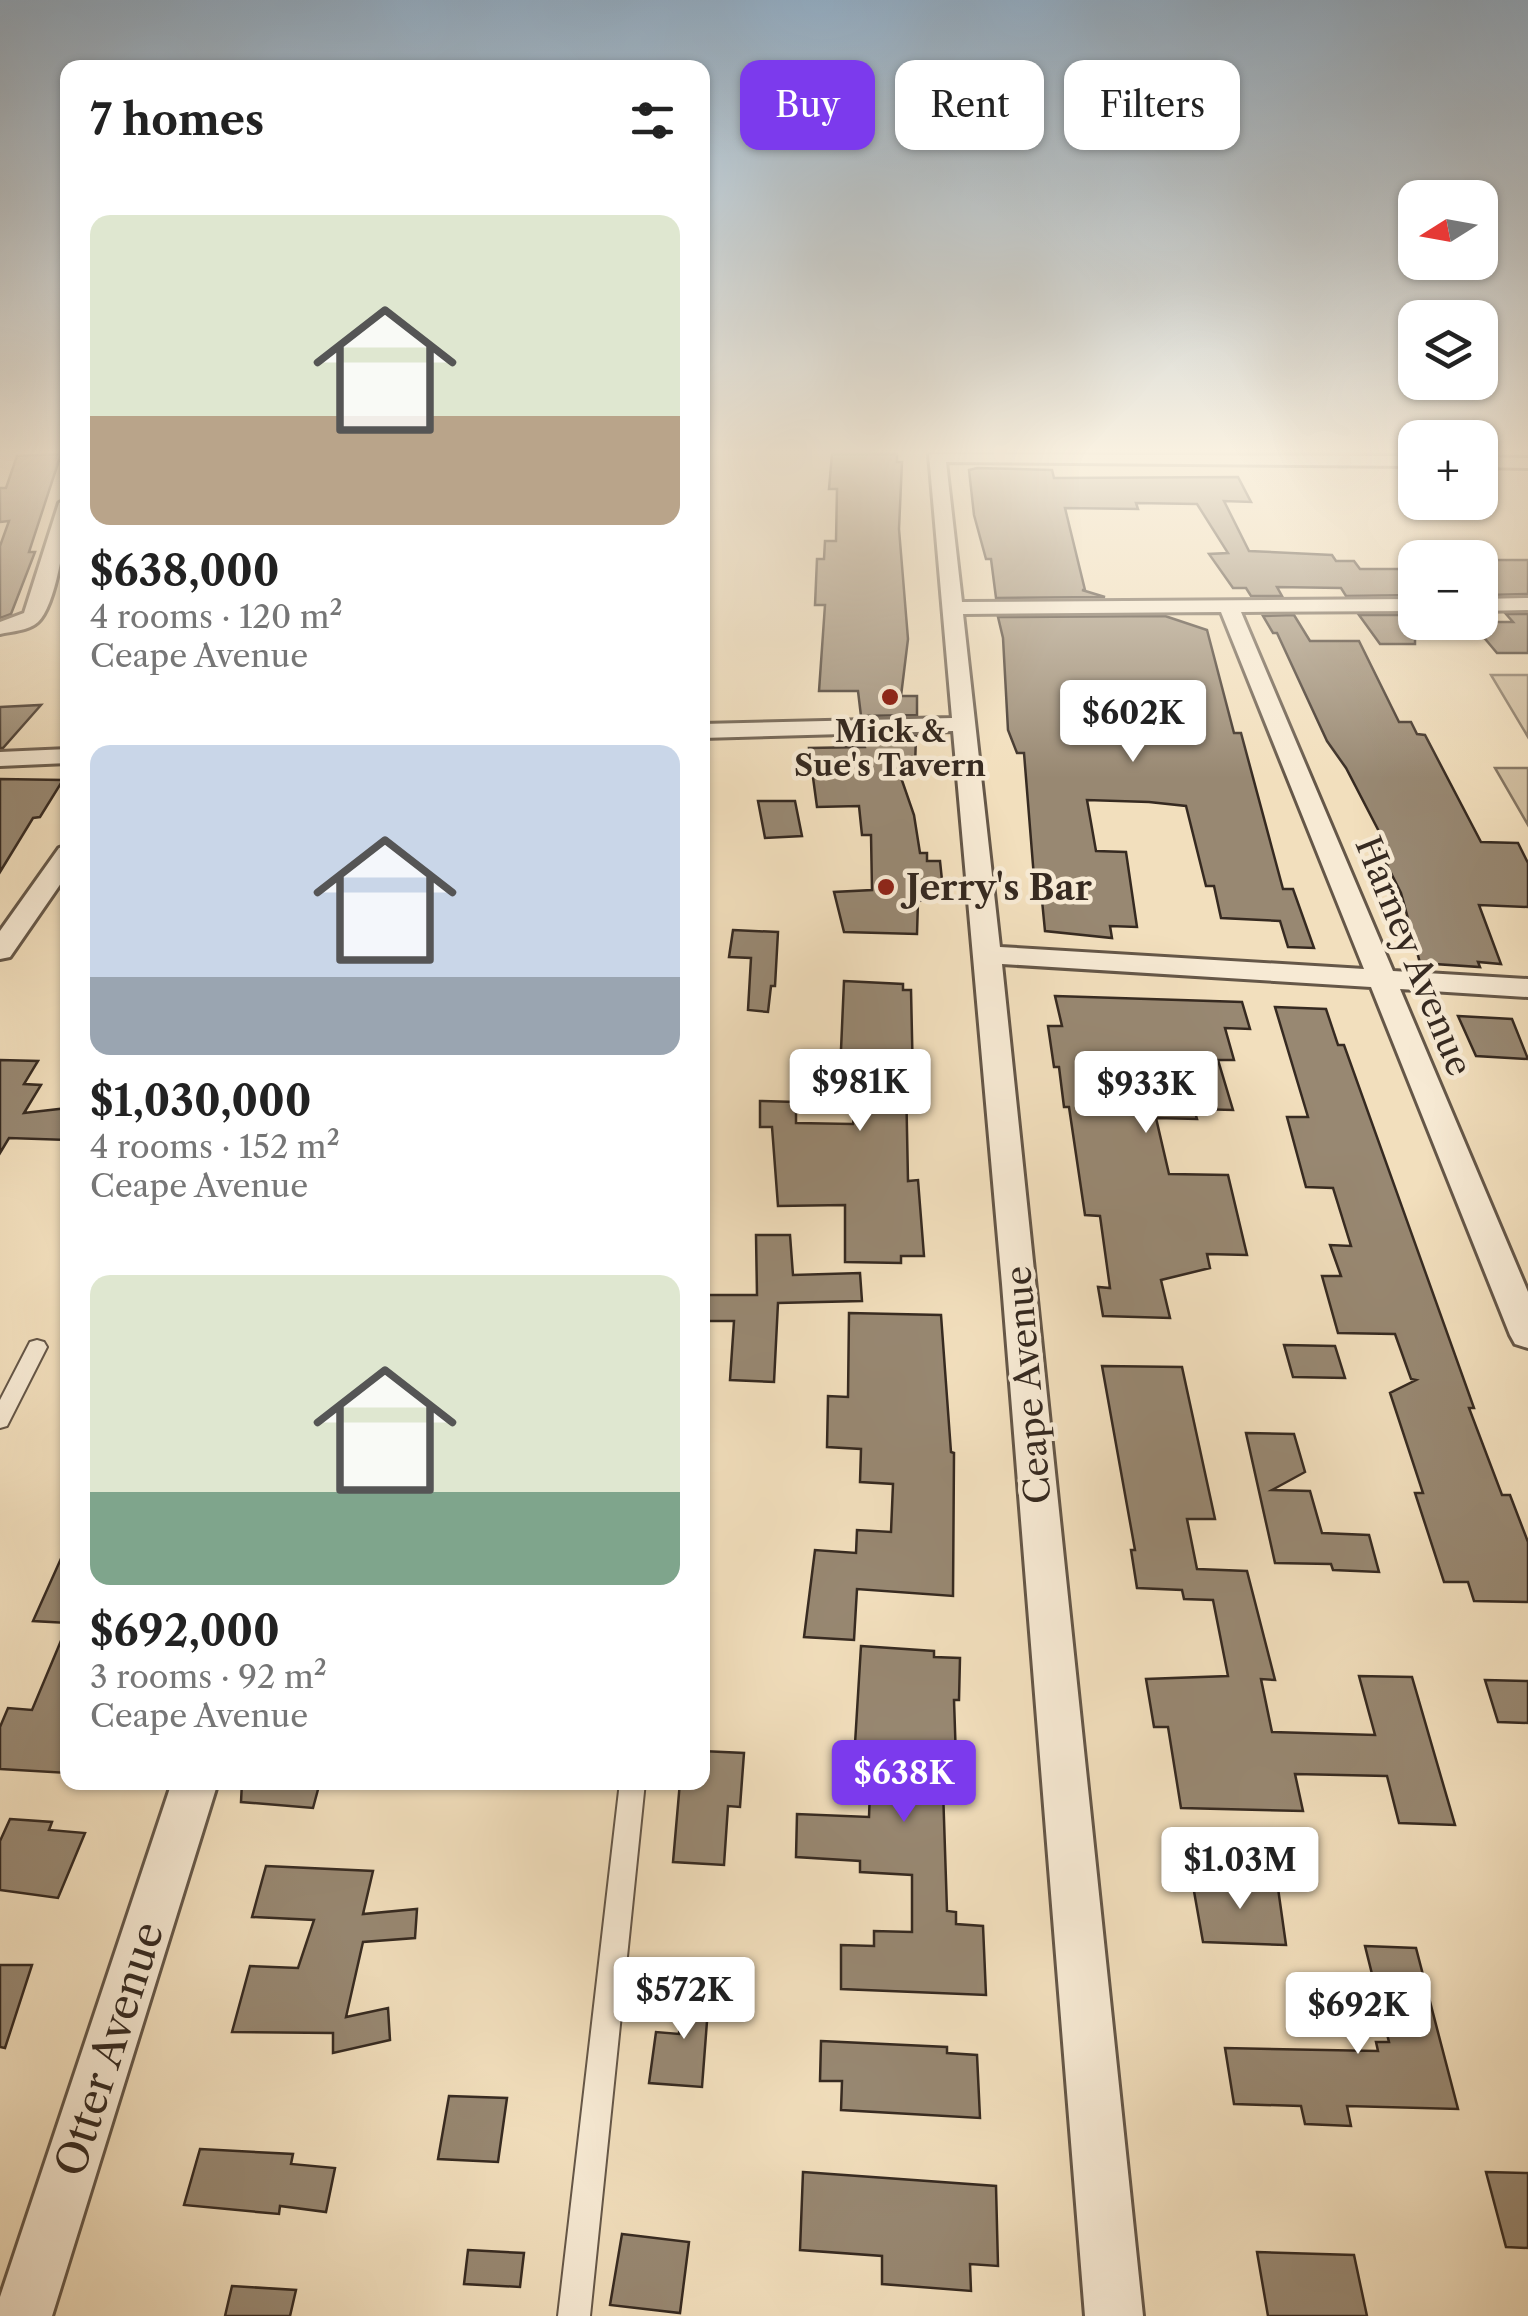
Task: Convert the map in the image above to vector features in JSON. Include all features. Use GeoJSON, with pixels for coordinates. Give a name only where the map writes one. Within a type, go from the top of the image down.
{"type":"FeatureCollection","features":[{"type":"Feature","properties":{"kind":"street"},"geometry":{"type":"LineString","coordinates":[[0,628],[23,623],[33,616],[50,562]]}},
{"type":"Feature","properties":{"kind":"street","name":"Ceape Avenue"},"geometry":{"type":"LineString","coordinates":[[947,562],[988,956],[1114,2316]]}},
{"type":"Feature","properties":{"kind":"street"},"geometry":{"type":"LineString","coordinates":[[1498,605],[1528,604]]}},
{"type":"Feature","properties":{"kind":"street"},"geometry":{"type":"LineString","coordinates":[[952,608],[1398,605]]}},
{"type":"Feature","properties":{"kind":"street","name":"Harney Avenue"},"geometry":{"type":"LineString","coordinates":[[1229,607],[1528,1334]]}},
{"type":"Feature","properties":{"kind":"street"},"geometry":{"type":"LineString","coordinates":[[710,731],[964,724]]}},
{"type":"Feature","properties":{"kind":"street"},"geometry":{"type":"LineString","coordinates":[[0,758],[60,756]]}},
{"type":"Feature","properties":{"kind":"street"},"geometry":{"type":"LineString","coordinates":[[0,951],[60,865]]}},
{"type":"Feature","properties":{"kind":"street"},"geometry":{"type":"LineString","coordinates":[[988,956],[1528,988]]}},
{"type":"Feature","properties":{"kind":"street","name":"Otter Avenue"},"geometry":{"type":"LineString","coordinates":[[24,2316],[192,1790]]}},
{"type":"Feature","properties":{"kind":"lane"},"geometry":{"type":"LineString","coordinates":[[0,1420],[37,1347]]}},
{"type":"Feature","properties":{"kind":"lane"},"geometry":{"type":"LineString","coordinates":[[574,2316],[633,1790]]}},
{"type":"Feature","properties":{"kind":"shaded area"},"geometry":{"type":"Polygon","coordinates":[[[1491,675],[1528,675],[1528,737],[1491,675]]]}},
{"type":"Feature","properties":{"kind":"shaded area"},"geometry":{"type":"Polygon","coordinates":[[[1495,768],[1528,768],[1528,825],[1495,768]]]}},
{"type":"Feature","properties":{"kind":"building"},"geometry":{"type":"Polygon","coordinates":[[[0,562],[31,562],[11,614],[0,618],[0,562]]]}},
{"type":"Feature","properties":{"kind":"building"},"geometry":{"type":"Polygon","coordinates":[[[817,562],[902,562],[908,639],[901,696],[917,696],[917,715],[861,716],[858,691],[819,691],[825,605],[815,605],[817,562]]]}},
{"type":"Feature","properties":{"kind":"building"},"geometry":{"type":"Polygon","coordinates":[[[991,562],[1078,562],[1082,590],[1105,597],[996,598],[991,562]]]}},
{"type":"Feature","properties":{"kind":"building"},"geometry":{"type":"Polygon","coordinates":[[[1215,562],[1355,562],[1360,569],[1398,569],[1398,595],[1346,596],[1341,588],[1277,587],[1282,596],[1251,596],[1246,588],[1233,588],[1215,562]]]}},
{"type":"Feature","properties":{"kind":"building"},"geometry":{"type":"Polygon","coordinates":[[[1498,562],[1528,562],[1528,594],[1498,595],[1498,562]]]}},
{"type":"Feature","properties":{"kind":"building"},"geometry":{"type":"Polygon","coordinates":[[[1506,614],[1528,614],[1528,653],[1497,653],[1486,640],[1498,640],[1498,622],[1513,622],[1506,614]]]}},
{"type":"Feature","properties":{"kind":"building"},"geometry":{"type":"Polygon","coordinates":[[[1294,615],[1310,641],[1359,641],[1399,722],[1411,722],[1417,734],[1425,735],[1481,842],[1518,843],[1528,863],[1528,907],[1479,905],[1501,964],[1478,962],[1480,967],[1420,963],[1401,893],[1377,845],[1386,845],[1346,768],[1327,741],[1277,633],[1273,633],[1263,616],[1294,615]]]}},
{"type":"Feature","properties":{"kind":"building"},"geometry":{"type":"Polygon","coordinates":[[[1359,615],[1398,615],[1398,640],[1415,640],[1415,644],[1380,644],[1359,615]]]}},
{"type":"Feature","properties":{"kind":"building"},"geometry":{"type":"Polygon","coordinates":[[[1165,616],[1207,630],[1234,733],[1241,733],[1283,889],[1293,889],[1314,948],[1288,947],[1280,921],[1221,918],[1214,886],[1206,886],[1186,806],[1149,802],[1087,800],[1096,851],[1126,852],[1137,927],[1110,926],[1112,938],[1045,931],[1041,890],[1035,890],[1024,753],[1017,753],[1008,730],[1003,638],[998,617],[1165,616]]]}},
{"type":"Feature","properties":{"kind":"building"},"geometry":{"type":"Polygon","coordinates":[[[41,705],[3,748],[0,748],[0,707],[41,705]]]}},
{"type":"Feature","properties":{"kind":"building"},"geometry":{"type":"Polygon","coordinates":[[[916,736],[915,767],[897,766],[914,815],[920,853],[927,853],[927,861],[940,861],[944,899],[918,901],[917,934],[844,932],[834,892],[872,890],[871,835],[862,835],[859,806],[817,807],[809,748],[865,747],[864,737],[916,736]]]}},
{"type":"Feature","properties":{"kind":"building"},"geometry":{"type":"Polygon","coordinates":[[[0,779],[60,780],[40,817],[33,818],[0,872],[0,779]]]}},
{"type":"Feature","properties":{"kind":"building"},"geometry":{"type":"Polygon","coordinates":[[[758,801],[795,801],[802,836],[765,838],[758,801]]]}},
{"type":"Feature","properties":{"kind":"building"},"geometry":{"type":"Polygon","coordinates":[[[733,930],[778,932],[775,986],[771,986],[768,1012],[748,1010],[751,958],[729,957],[733,930]]]}},
{"type":"Feature","properties":{"kind":"building"},"geometry":{"type":"Polygon","coordinates":[[[844,981],[903,984],[903,990],[911,990],[913,1081],[906,1080],[908,1181],[918,1180],[924,1256],[901,1256],[901,1263],[845,1262],[845,1205],[778,1206],[772,1127],[760,1127],[760,1101],[796,1102],[796,1123],[853,1124],[860,1073],[840,1073],[844,981]]]}},
{"type":"Feature","properties":{"kind":"building"},"geometry":{"type":"Polygon","coordinates":[[[1055,996],[1242,1002],[1250,1029],[1225,1028],[1234,1060],[1218,1060],[1233,1110],[1194,1109],[1197,1119],[1156,1118],[1169,1174],[1228,1175],[1247,1255],[1207,1254],[1210,1268],[1161,1280],[1170,1318],[1103,1316],[1098,1287],[1110,1288],[1100,1216],[1085,1215],[1069,1107],[1064,1107],[1059,1067],[1054,1067],[1048,1026],[1062,1026],[1055,996]]]}},
{"type":"Feature","properties":{"kind":"building"},"geometry":{"type":"Polygon","coordinates":[[[1275,1007],[1326,1009],[1338,1045],[1344,1045],[1474,1408],[1469,1408],[1502,1495],[1510,1495],[1528,1542],[1528,1602],[1474,1601],[1468,1582],[1444,1582],[1415,1493],[1423,1493],[1390,1393],[1416,1380],[1411,1379],[1395,1334],[1338,1333],[1322,1276],[1341,1276],[1330,1245],[1351,1246],[1333,1188],[1306,1187],[1287,1117],[1308,1117],[1275,1007]]]}},
{"type":"Feature","properties":{"kind":"building"},"geometry":{"type":"Polygon","coordinates":[[[1458,1016],[1512,1019],[1528,1059],[1476,1056],[1458,1016]]]}},
{"type":"Feature","properties":{"kind":"building"},"geometry":{"type":"Polygon","coordinates":[[[0,1060],[38,1061],[24,1084],[41,1085],[24,1113],[60,1109],[60,1140],[9,1138],[0,1153],[0,1060]]]}},
{"type":"Feature","properties":{"kind":"building"},"geometry":{"type":"Polygon","coordinates":[[[756,1235],[790,1235],[793,1275],[860,1273],[862,1301],[778,1303],[774,1382],[730,1380],[734,1321],[710,1321],[710,1295],[757,1295],[756,1235]]]}},
{"type":"Feature","properties":{"kind":"building"},"geometry":{"type":"Polygon","coordinates":[[[849,1313],[941,1315],[954,1453],[953,1596],[857,1589],[854,1640],[804,1637],[815,1550],[856,1553],[857,1530],[891,1532],[893,1484],[860,1482],[861,1449],[827,1447],[828,1396],[848,1397],[849,1313]]]}},
{"type":"Feature","properties":{"kind":"building"},"geometry":{"type":"Polygon","coordinates":[[[1284,1345],[1335,1346],[1345,1378],[1293,1377],[1284,1345]]]}},
{"type":"Feature","properties":{"kind":"building"},"geometry":{"type":"Polygon","coordinates":[[[1102,1366],[1182,1367],[1215,1519],[1187,1519],[1197,1569],[1247,1571],[1275,1680],[1261,1679],[1272,1732],[1375,1735],[1359,1676],[1412,1677],[1455,1825],[1399,1823],[1387,1776],[1295,1774],[1303,1811],[1181,1808],[1168,1727],[1154,1727],[1146,1679],[1228,1676],[1213,1600],[1184,1599],[1182,1590],[1137,1588],[1131,1550],[1135,1550],[1102,1366]]]}},
{"type":"Feature","properties":{"kind":"building"},"geometry":{"type":"Polygon","coordinates":[[[1246,1433],[1294,1434],[1305,1472],[1272,1490],[1310,1491],[1322,1533],[1369,1535],[1379,1572],[1333,1570],[1331,1564],[1275,1563],[1246,1433]]]}},
{"type":"Feature","properties":{"kind":"building"},"geometry":{"type":"Polygon","coordinates":[[[60,1561],[60,1623],[33,1621],[60,1561]]]}},
{"type":"Feature","properties":{"kind":"building"},"geometry":{"type":"Polygon","coordinates":[[[60,1643],[60,1773],[0,1769],[0,1727],[8,1708],[32,1710],[60,1643]]]}},
{"type":"Feature","properties":{"kind":"building"},"geometry":{"type":"Polygon","coordinates":[[[861,1646],[934,1651],[934,1657],[960,1658],[959,1700],[954,1700],[957,1789],[943,1789],[947,1911],[956,1912],[956,1924],[983,1926],[986,1995],[841,1989],[841,1945],[874,1946],[874,1931],[912,1932],[912,1875],[860,1872],[860,1861],[796,1857],[797,1814],[869,1817],[871,1761],[854,1760],[861,1646]]]}},
{"type":"Feature","properties":{"kind":"building"},"geometry":{"type":"Polygon","coordinates":[[[1485,1680],[1528,1681],[1528,1723],[1498,1722],[1485,1680]]]}},
{"type":"Feature","properties":{"kind":"building"},"geometry":{"type":"Polygon","coordinates":[[[710,1751],[744,1753],[740,1807],[728,1806],[724,1865],[673,1862],[679,1790],[710,1790],[710,1751]]]}},
{"type":"Feature","properties":{"kind":"building"},"geometry":{"type":"Polygon","coordinates":[[[242,1790],[318,1790],[313,1808],[241,1802],[242,1790]]]}},
{"type":"Feature","properties":{"kind":"building"},"geometry":{"type":"Polygon","coordinates":[[[10,1819],[52,1822],[49,1830],[85,1833],[58,1898],[0,1890],[0,1841],[10,1819]]]}},
{"type":"Feature","properties":{"kind":"building"},"geometry":{"type":"Polygon","coordinates":[[[266,1866],[373,1871],[363,1914],[417,1909],[415,1938],[363,1942],[346,2017],[388,2008],[390,2040],[333,2053],[333,2033],[232,2032],[250,1966],[298,1968],[314,1920],[252,1917],[266,1866]]]}},
{"type":"Feature","properties":{"kind":"building"},"geometry":{"type":"Polygon","coordinates":[[[1192,1880],[1277,1881],[1286,1945],[1203,1942],[1192,1880]]]}},
{"type":"Feature","properties":{"kind":"building"},"geometry":{"type":"Polygon","coordinates":[[[1365,1946],[1416,1948],[1458,2109],[1347,2106],[1351,2126],[1305,2124],[1301,2106],[1234,2104],[1225,2048],[1378,2051],[1376,2042],[1389,2042],[1365,1946]]]}},
{"type":"Feature","properties":{"kind":"building"},"geometry":{"type":"Polygon","coordinates":[[[0,1965],[32,1965],[5,2048],[0,2047],[0,1965]]]}},
{"type":"Feature","properties":{"kind":"building"},"geometry":{"type":"Polygon","coordinates":[[[683,1981],[710,1982],[702,2087],[649,2083],[656,2032],[679,2034],[683,1981]]]}},
{"type":"Feature","properties":{"kind":"building"},"geometry":{"type":"Polygon","coordinates":[[[821,2041],[947,2047],[947,2053],[977,2055],[980,2118],[841,2110],[842,2081],[820,2081],[821,2041]]]}},
{"type":"Feature","properties":{"kind":"building"},"geometry":{"type":"Polygon","coordinates":[[[449,2096],[507,2098],[498,2162],[438,2159],[449,2096]]]}},
{"type":"Feature","properties":{"kind":"building"},"geometry":{"type":"Polygon","coordinates":[[[200,2149],[293,2154],[291,2164],[335,2168],[326,2212],[280,2206],[279,2214],[184,2205],[200,2149]]]}},
{"type":"Feature","properties":{"kind":"building"},"geometry":{"type":"Polygon","coordinates":[[[803,2172],[996,2186],[998,2266],[970,2264],[971,2291],[882,2284],[882,2256],[800,2250],[803,2172]]]}},
{"type":"Feature","properties":{"kind":"building"},"geometry":{"type":"Polygon","coordinates":[[[1486,2172],[1528,2173],[1528,2248],[1506,2247],[1486,2172]]]}},
{"type":"Feature","properties":{"kind":"building"},"geometry":{"type":"Polygon","coordinates":[[[622,2234],[689,2242],[680,2313],[610,2305],[622,2234]]]}},
{"type":"Feature","properties":{"kind":"building"},"geometry":{"type":"Polygon","coordinates":[[[468,2250],[524,2253],[520,2287],[464,2284],[468,2250]]]}},
{"type":"Feature","properties":{"kind":"building"},"geometry":{"type":"Polygon","coordinates":[[[1257,2252],[1354,2255],[1367,2316],[1268,2316],[1257,2252]]]}},
{"type":"Feature","properties":{"kind":"building"},"geometry":{"type":"Polygon","coordinates":[[[232,2286],[296,2290],[290,2316],[225,2316],[232,2286]]]}},
{"type":"Feature","properties":{"kind":"place","name":"Mick & Sue's Tavern"},"geometry":{"type":"Point","coordinates":[890,697]}},
{"type":"Feature","properties":{"kind":"place","name":"Jerry's Bar"},"geometry":{"type":"Point","coordinates":[886,887]}}]}
